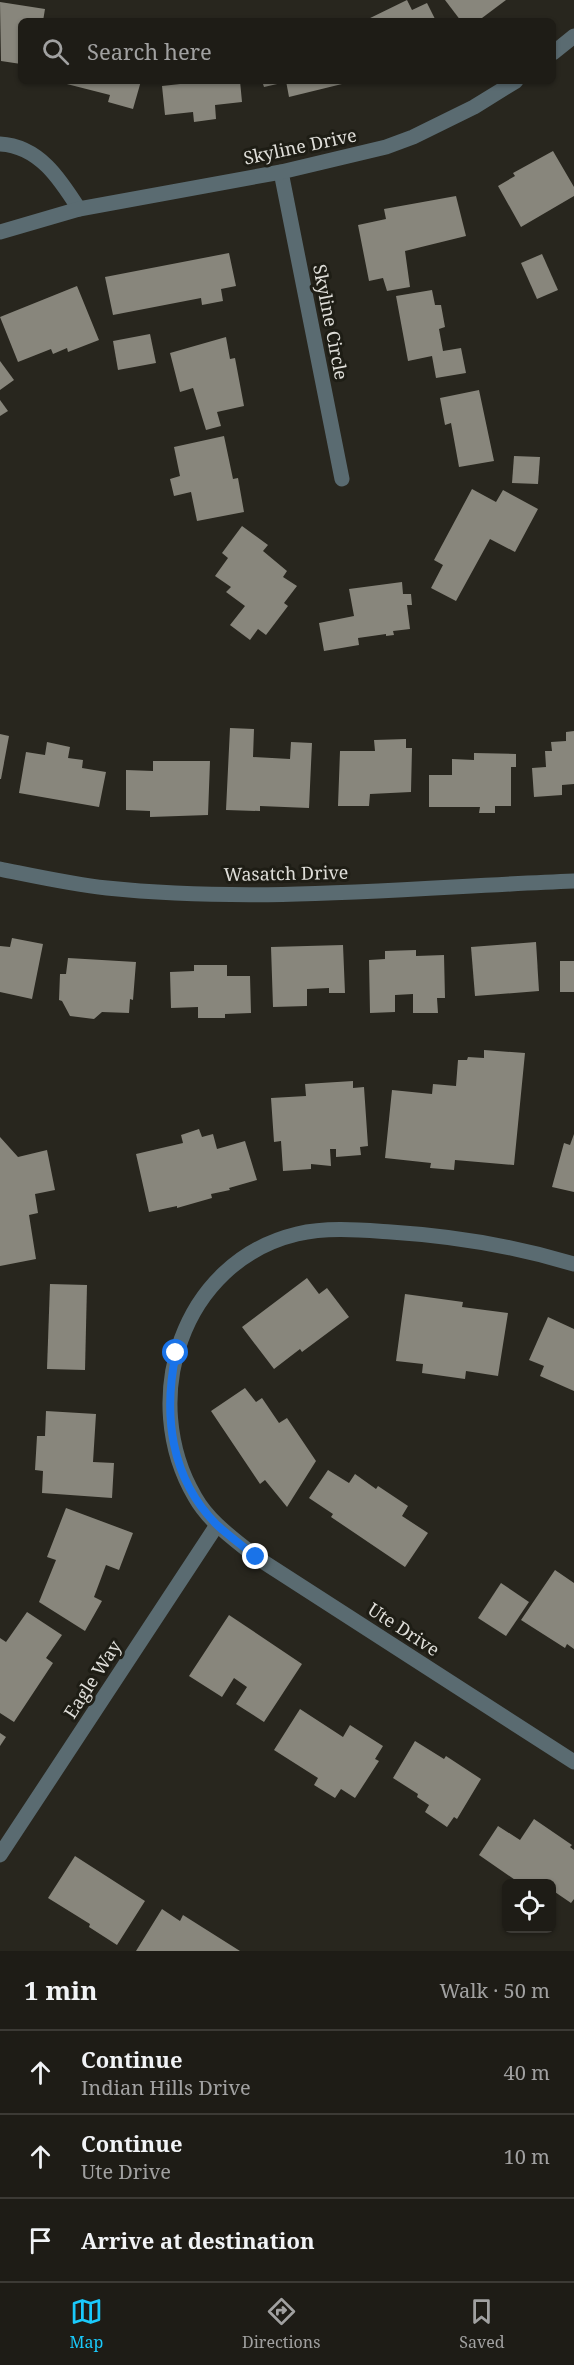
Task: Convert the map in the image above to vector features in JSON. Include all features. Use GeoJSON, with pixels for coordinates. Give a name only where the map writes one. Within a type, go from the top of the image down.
{"type":"FeatureCollection","features":[{"type":"Feature","properties":{"kind":"street"},"geometry":{"type":"LineString","coordinates":[[556,51],[574,36]]}},
{"type":"Feature","properties":{"kind":"street","name":"Skyline Drive"},"geometry":{"type":"LineString","coordinates":[[0,232],[79,209],[281,172],[358,154],[412,137],[474,107],[511,84]]}},
{"type":"Feature","properties":{"kind":"street"},"geometry":{"type":"LineString","coordinates":[[0,144],[28,153],[46,163],[59,178],[79,209]]}},
{"type":"Feature","properties":{"kind":"street","name":"Skyline Circle"},"geometry":{"type":"LineString","coordinates":[[281,172],[342,479]]}},
{"type":"Feature","properties":{"kind":"street","name":"Wasatch Drive"},"geometry":{"type":"LineString","coordinates":[[0,869],[106,888],[269,896],[574,881]]}},
{"type":"Feature","properties":{"kind":"street","name":"Ute Drive"},"geometry":{"type":"LineString","coordinates":[[574,1264],[541,1254],[447,1236],[336,1229],[314,1231],[276,1241],[239,1262],[215,1283],[187,1322],[176,1353],[170,1383],[169,1413],[173,1443],[183,1472],[196,1499],[217,1525],[256,1557],[574,1762]]}},
{"type":"Feature","properties":{"kind":"street","name":"Eagle Way"},"geometry":{"type":"LineString","coordinates":[[0,1855],[217,1525]]}},
{"type":"Feature","properties":{"kind":"building"},"geometry":{"type":"Polygon","coordinates":[[[407,0],[412,10],[427,3],[434,18],[370,18],[407,0]]]}},
{"type":"Feature","properties":{"kind":"building"},"geometry":{"type":"Polygon","coordinates":[[[445,0],[506,0],[482,18],[459,18],[445,0]]]}},
{"type":"Feature","properties":{"kind":"building"},"geometry":{"type":"Polygon","coordinates":[[[0,2],[45,9],[44,18],[18,18],[18,64],[1,61],[0,2]]]}},
{"type":"Feature","properties":{"kind":"building"},"geometry":{"type":"Polygon","coordinates":[[[67,84],[140,84],[133,109],[108,102],[110,95],[67,84]]]}},
{"type":"Feature","properties":{"kind":"building"},"geometry":{"type":"Polygon","coordinates":[[[240,84],[242,102],[215,105],[216,119],[194,122],[193,112],[165,115],[162,86],[240,84]]]}},
{"type":"Feature","properties":{"kind":"building"},"geometry":{"type":"Polygon","coordinates":[[[287,84],[342,84],[289,97],[287,84]]]}},
{"type":"Feature","properties":{"kind":"building"},"geometry":{"type":"Polygon","coordinates":[[[553,151],[574,187],[574,196],[521,227],[498,186],[515,176],[513,173],[553,151]]]}},
{"type":"Feature","properties":{"kind":"building"},"geometry":{"type":"Polygon","coordinates":[[[456,196],[466,236],[405,251],[410,287],[387,291],[383,278],[369,281],[358,225],[386,219],[384,209],[456,196]]]}},
{"type":"Feature","properties":{"kind":"building"},"geometry":{"type":"Polygon","coordinates":[[[229,253],[236,286],[221,289],[223,301],[202,305],[201,298],[113,315],[105,277],[229,253]]]}},
{"type":"Feature","properties":{"kind":"building"},"geometry":{"type":"Polygon","coordinates":[[[542,254],[558,290],[537,299],[521,263],[542,254]]]}},
{"type":"Feature","properties":{"kind":"building"},"geometry":{"type":"Polygon","coordinates":[[[77,286],[99,340],[68,352],[67,348],[53,354],[51,349],[18,362],[0,317],[77,286]]]}},
{"type":"Feature","properties":{"kind":"building"},"geometry":{"type":"Polygon","coordinates":[[[432,290],[435,305],[441,305],[445,327],[439,329],[443,351],[461,348],[466,373],[436,378],[432,356],[408,361],[396,296],[432,290]]]}},
{"type":"Feature","properties":{"kind":"building"},"geometry":{"type":"Polygon","coordinates":[[[150,334],[156,363],[118,370],[113,341],[150,334]]]}},
{"type":"Feature","properties":{"kind":"building"},"geometry":{"type":"Polygon","coordinates":[[[226,337],[230,359],[235,358],[244,406],[217,412],[221,426],[206,430],[193,388],[180,392],[170,353],[226,337]]]}},
{"type":"Feature","properties":{"kind":"building"},"geometry":{"type":"Polygon","coordinates":[[[0,361],[14,380],[0,390],[0,361]]]}},
{"type":"Feature","properties":{"kind":"building"},"geometry":{"type":"Polygon","coordinates":[[[479,390],[494,461],[459,467],[451,423],[445,425],[440,398],[479,390]]]}},
{"type":"Feature","properties":{"kind":"building"},"geometry":{"type":"Polygon","coordinates":[[[0,400],[8,411],[0,416],[0,400]]]}},
{"type":"Feature","properties":{"kind":"building"},"geometry":{"type":"Polygon","coordinates":[[[224,436],[233,479],[238,478],[244,512],[197,521],[191,492],[174,496],[170,479],[180,476],[174,447],[224,436]]]}},
{"type":"Feature","properties":{"kind":"building"},"geometry":{"type":"Polygon","coordinates":[[[514,456],[540,457],[538,484],[512,483],[514,456]]]}},
{"type":"Feature","properties":{"kind":"building"},"geometry":{"type":"Polygon","coordinates":[[[472,489],[496,502],[503,490],[538,509],[515,552],[490,539],[456,601],[431,588],[443,565],[434,560],[472,489]]]}},
{"type":"Feature","properties":{"kind":"building"},"geometry":{"type":"Polygon","coordinates":[[[242,526],[268,545],[263,551],[287,571],[283,577],[297,586],[284,603],[288,606],[266,635],[258,629],[250,640],[230,625],[245,606],[226,592],[231,587],[215,576],[228,558],[222,553],[242,526]]]}},
{"type":"Feature","properties":{"kind":"building"},"geometry":{"type":"Polygon","coordinates":[[[402,582],[403,594],[411,594],[412,605],[407,605],[410,629],[393,631],[394,635],[358,638],[359,645],[324,651],[319,623],[354,616],[349,589],[402,582]]]}},
{"type":"Feature","properties":{"kind":"building"},"geometry":{"type":"Polygon","coordinates":[[[230,728],[254,729],[253,757],[290,759],[291,742],[312,743],[309,808],[260,806],[260,811],[226,810],[230,728]]]}},
{"type":"Feature","properties":{"kind":"building"},"geometry":{"type":"Polygon","coordinates":[[[574,731],[574,784],[562,785],[562,795],[534,797],[532,768],[546,767],[545,751],[552,751],[551,742],[566,741],[566,732],[574,731]]]}},
{"type":"Feature","properties":{"kind":"building"},"geometry":{"type":"Polygon","coordinates":[[[0,734],[9,736],[1,779],[0,779],[0,734]]]}},
{"type":"Feature","properties":{"kind":"building"},"geometry":{"type":"Polygon","coordinates":[[[406,739],[406,748],[412,748],[411,792],[370,794],[369,806],[338,806],[340,751],[375,751],[374,740],[406,739]]]}},
{"type":"Feature","properties":{"kind":"building"},"geometry":{"type":"Polygon","coordinates":[[[47,742],[70,747],[68,758],[83,760],[82,768],[106,772],[99,807],[19,793],[26,752],[45,755],[47,742]]]}},
{"type":"Feature","properties":{"kind":"building"},"geometry":{"type":"Polygon","coordinates":[[[474,753],[516,754],[516,767],[511,767],[511,806],[495,806],[495,813],[479,813],[480,807],[429,807],[429,775],[452,775],[452,759],[474,760],[474,753]]]}},
{"type":"Feature","properties":{"kind":"building"},"geometry":{"type":"Polygon","coordinates":[[[153,761],[210,761],[208,815],[150,817],[150,811],[126,810],[126,770],[153,771],[153,761]]]}},
{"type":"Feature","properties":{"kind":"building"},"geometry":{"type":"Polygon","coordinates":[[[12,938],[43,944],[32,999],[0,992],[0,946],[10,947],[12,938]]]}},
{"type":"Feature","properties":{"kind":"building"},"geometry":{"type":"Polygon","coordinates":[[[536,942],[539,991],[475,996],[471,947],[536,942]]]}},
{"type":"Feature","properties":{"kind":"building"},"geometry":{"type":"Polygon","coordinates":[[[343,945],[345,993],[329,993],[329,988],[307,989],[307,1006],[273,1007],[271,947],[343,945]]]}},
{"type":"Feature","properties":{"kind":"building"},"geometry":{"type":"Polygon","coordinates":[[[416,950],[416,956],[444,955],[445,998],[437,998],[438,1013],[413,1013],[413,994],[395,995],[395,1012],[370,1013],[369,960],[385,959],[385,951],[416,950]]]}},
{"type":"Feature","properties":{"kind":"building"},"geometry":{"type":"Polygon","coordinates":[[[68,958],[136,962],[133,1000],[130,999],[129,1013],[102,1012],[94,1019],[70,1016],[62,1001],[59,1000],[60,974],[66,974],[68,958]]]}},
{"type":"Feature","properties":{"kind":"building"},"geometry":{"type":"Polygon","coordinates":[[[560,961],[574,961],[574,992],[560,992],[560,961]]]}},
{"type":"Feature","properties":{"kind":"building"},"geometry":{"type":"Polygon","coordinates":[[[194,965],[227,965],[227,976],[250,976],[251,1013],[225,1014],[225,1018],[198,1018],[198,1007],[171,1008],[170,972],[194,971],[194,965]]]}},
{"type":"Feature","properties":{"kind":"building"},"geometry":{"type":"Polygon","coordinates":[[[484,1050],[525,1053],[514,1165],[455,1160],[454,1170],[430,1168],[431,1163],[385,1158],[392,1090],[432,1094],[433,1084],[456,1086],[458,1060],[467,1060],[468,1057],[484,1058],[484,1050]]]}},
{"type":"Feature","properties":{"kind":"building"},"geometry":{"type":"Polygon","coordinates":[[[353,1081],[353,1088],[364,1087],[368,1146],[360,1147],[361,1155],[336,1157],[336,1149],[330,1149],[331,1166],[311,1164],[311,1169],[283,1171],[281,1141],[274,1142],[271,1098],[306,1096],[305,1084],[353,1081]]]}},
{"type":"Feature","properties":{"kind":"building"},"geometry":{"type":"Polygon","coordinates":[[[199,1129],[202,1137],[213,1134],[217,1149],[245,1141],[257,1180],[211,1194],[212,1198],[177,1208],[177,1206],[149,1212],[136,1154],[183,1143],[181,1135],[199,1129]]]}},
{"type":"Feature","properties":{"kind":"building"},"geometry":{"type":"Polygon","coordinates":[[[574,1134],[574,1192],[552,1187],[564,1143],[570,1145],[574,1134]]]}},
{"type":"Feature","properties":{"kind":"building"},"geometry":{"type":"Polygon","coordinates":[[[0,1137],[18,1157],[47,1150],[55,1190],[35,1194],[38,1213],[29,1215],[36,1259],[0,1266],[0,1137]]]}},
{"type":"Feature","properties":{"kind":"building"},"geometry":{"type":"Polygon","coordinates":[[[307,1278],[319,1294],[327,1288],[349,1317],[302,1352],[300,1349],[274,1369],[242,1327],[307,1278]]]}},
{"type":"Feature","properties":{"kind":"building"},"geometry":{"type":"Polygon","coordinates":[[[50,1284],[87,1285],[85,1370],[47,1369],[50,1284]]]}},
{"type":"Feature","properties":{"kind":"building"},"geometry":{"type":"Polygon","coordinates":[[[405,1294],[463,1302],[462,1307],[508,1313],[498,1376],[466,1371],[465,1379],[422,1373],[423,1364],[396,1361],[405,1294]]]}},
{"type":"Feature","properties":{"kind":"building"},"geometry":{"type":"Polygon","coordinates":[[[548,1317],[574,1329],[574,1391],[540,1376],[544,1366],[529,1360],[548,1317]]]}},
{"type":"Feature","properties":{"kind":"building"},"geometry":{"type":"Polygon","coordinates":[[[245,1388],[256,1402],[262,1398],[279,1423],[287,1418],[316,1461],[287,1507],[265,1480],[260,1484],[211,1411],[245,1388]]]}},
{"type":"Feature","properties":{"kind":"building"},"geometry":{"type":"Polygon","coordinates":[[[46,1411],[96,1414],[93,1462],[114,1463],[112,1498],[42,1493],[43,1471],[35,1470],[37,1436],[45,1436],[46,1411]]]}},
{"type":"Feature","properties":{"kind":"building"},"geometry":{"type":"Polygon","coordinates":[[[328,1470],[349,1483],[355,1474],[376,1489],[378,1486],[408,1506],[402,1516],[428,1533],[405,1567],[331,1517],[333,1514],[309,1498],[328,1470]]]}},
{"type":"Feature","properties":{"kind":"building"},"geometry":{"type":"Polygon","coordinates":[[[66,1508],[133,1533],[119,1570],[106,1565],[94,1597],[102,1601],[85,1631],[39,1602],[56,1560],[47,1557],[66,1508]]]}},
{"type":"Feature","properties":{"kind":"building"},"geometry":{"type":"Polygon","coordinates":[[[555,1570],[574,1583],[574,1649],[567,1644],[565,1648],[521,1620],[555,1570]]]}},
{"type":"Feature","properties":{"kind":"building"},"geometry":{"type":"Polygon","coordinates":[[[501,1583],[529,1602],[506,1636],[478,1618],[501,1583]]]}},
{"type":"Feature","properties":{"kind":"building"},"geometry":{"type":"Polygon","coordinates":[[[27,1612],[62,1635],[46,1658],[53,1663],[14,1722],[0,1713],[0,1638],[6,1642],[27,1612]]]}},
{"type":"Feature","properties":{"kind":"building"},"geometry":{"type":"Polygon","coordinates":[[[229,1615],[302,1664],[264,1722],[236,1704],[247,1687],[234,1678],[222,1697],[189,1676],[229,1615]]]}},
{"type":"Feature","properties":{"kind":"building"},"geometry":{"type":"Polygon","coordinates":[[[300,1709],[343,1737],[350,1725],[383,1746],[375,1759],[379,1761],[355,1798],[341,1789],[335,1798],[314,1785],[318,1778],[274,1750],[300,1709]]]}},
{"type":"Feature","properties":{"kind":"building"},"geometry":{"type":"Polygon","coordinates":[[[0,1733],[6,1737],[0,1746],[0,1733]]]}},
{"type":"Feature","properties":{"kind":"building"},"geometry":{"type":"Polygon","coordinates":[[[415,1741],[444,1759],[446,1756],[481,1779],[457,1819],[454,1817],[447,1827],[425,1812],[429,1805],[417,1797],[418,1794],[393,1778],[415,1741]]]}},
{"type":"Feature","properties":{"kind":"building"},"geometry":{"type":"Polygon","coordinates":[[[534,1819],[572,1845],[570,1847],[574,1850],[574,1899],[571,1903],[556,1893],[556,1879],[514,1879],[479,1855],[498,1826],[520,1840],[534,1819]]]}},
{"type":"Feature","properties":{"kind":"building"},"geometry":{"type":"Polygon","coordinates":[[[75,1856],[145,1901],[117,1945],[89,1927],[90,1924],[48,1898],[75,1856]]]}},
{"type":"Feature","properties":{"kind":"building"},"geometry":{"type":"Polygon","coordinates":[[[162,1909],[180,1921],[183,1915],[240,1951],[136,1951],[162,1909]]]}},
{"type":"Feature","properties":{"kind":"route"},"geometry":{"type":"LineString","coordinates":[[176,1353],[170,1383],[169,1413],[173,1443],[183,1472],[196,1499],[217,1525],[256,1557]]}}]}
